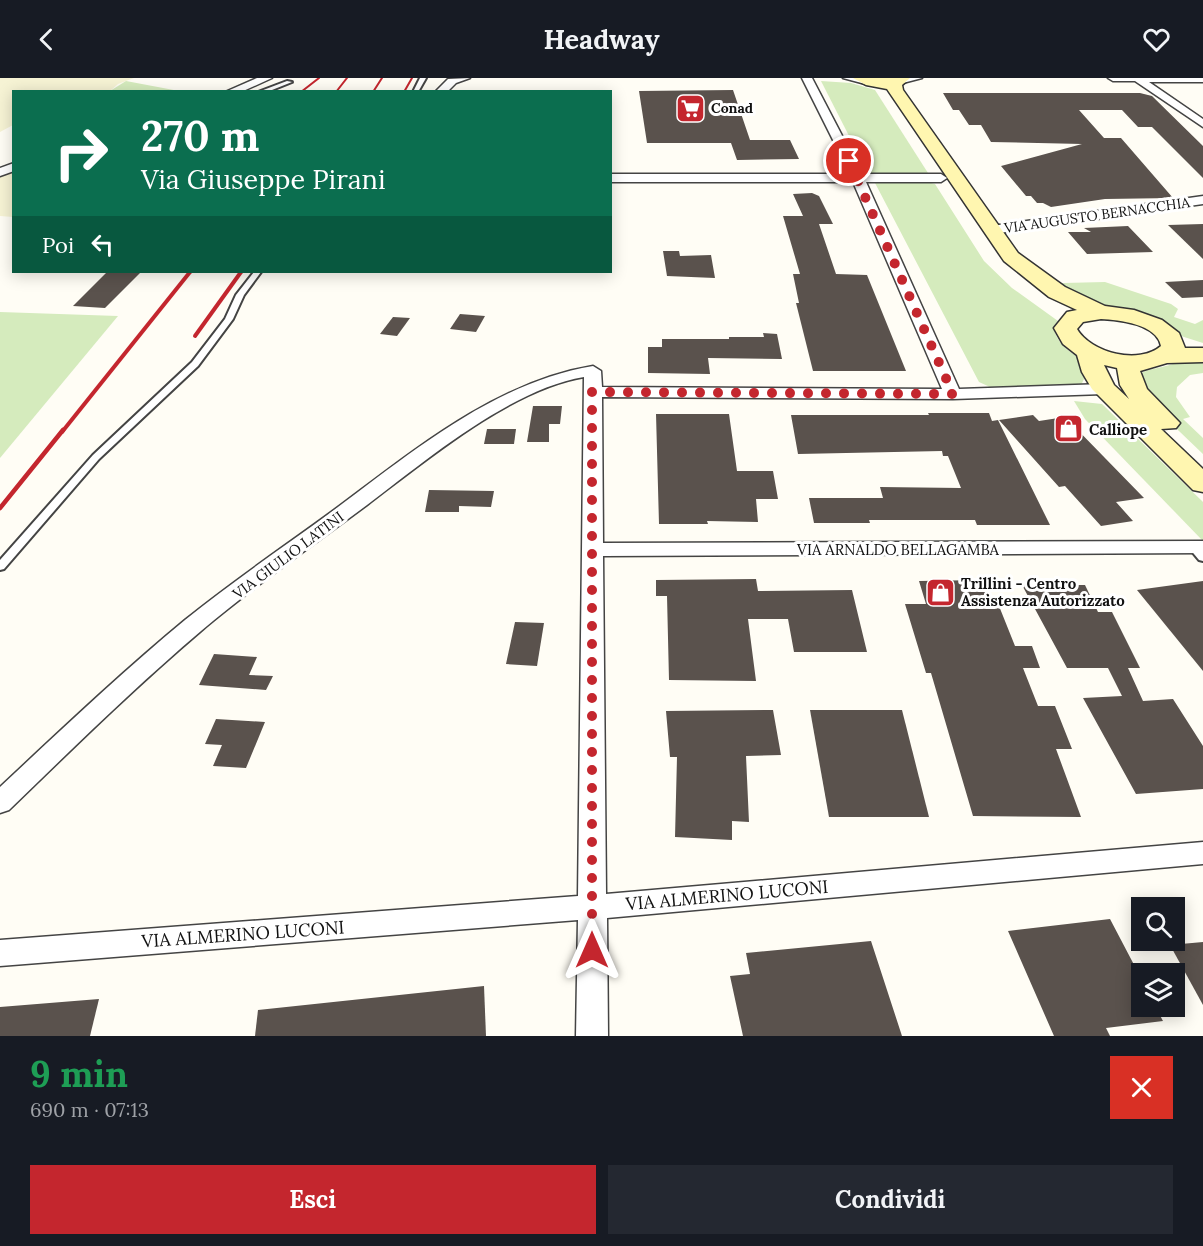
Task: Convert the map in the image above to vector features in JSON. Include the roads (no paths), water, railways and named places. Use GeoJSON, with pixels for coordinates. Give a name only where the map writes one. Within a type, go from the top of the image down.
{"type":"FeatureCollection","features":[{"type":"Feature","properties":{"kind":"main road"},"geometry":{"type":"LineString","coordinates":[[884,81],[885,90],[991,256],[1004,271],[1070,321]]}},
{"type":"Feature","properties":{"kind":"main road"},"geometry":{"type":"LineString","coordinates":[[884,81],[895,90],[1011,257],[1037,279],[1080,304],[1100,312],[1135,317],[1151,322],[1168,347],[1203,356]]}},
{"type":"Feature","properties":{"kind":"main road"},"geometry":{"type":"LineString","coordinates":[[1100,312],[1082,315],[1070,321],[1065,328],[1067,336],[1088,352],[1111,359],[1136,362]]}},
{"type":"Feature","properties":{"kind":"main road"},"geometry":{"type":"LineString","coordinates":[[1203,345],[1168,347],[1136,362],[1128,369],[1129,379],[1141,398],[1203,458]]}},
{"type":"Feature","properties":{"kind":"main road"},"geometry":{"type":"LineString","coordinates":[[1088,352],[1094,372],[1104,389],[1203,483]]}},
{"type":"Feature","properties":{"kind":"street"},"geometry":{"type":"LineString","coordinates":[[235,90],[267,78]]}},
{"type":"Feature","properties":{"kind":"street"},"geometry":{"type":"LineString","coordinates":[[442,90],[452,81],[465,78]]}},
{"type":"Feature","properties":{"kind":"street"},"geometry":{"type":"LineString","coordinates":[[807,78],[858,178],[953,394]]}},
{"type":"Feature","properties":{"kind":"street"},"geometry":{"type":"LineString","coordinates":[[848,78],[884,81],[918,78]]}},
{"type":"Feature","properties":{"kind":"street"},"geometry":{"type":"LineString","coordinates":[[1113,78],[1203,79]]}},
{"type":"Feature","properties":{"kind":"street"},"geometry":{"type":"LineString","coordinates":[[1137,78],[1203,124]]}},
{"type":"Feature","properties":{"kind":"street"},"geometry":{"type":"LineString","coordinates":[[612,178],[941,178]]}},
{"type":"Feature","properties":{"kind":"street","name":"VIA AUGUSTO BERNACCHIA"},"geometry":{"type":"LineString","coordinates":[[992,230],[1203,200]]}},
{"type":"Feature","properties":{"kind":"street","name":"VIA GIULIO LATINI"},"geometry":{"type":"LineString","coordinates":[[0,803],[102,705],[195,624],[419,456],[508,402],[563,376],[593,371],[592,392]]}},
{"type":"Feature","properties":{"kind":"street"},"geometry":{"type":"LineString","coordinates":[[592,1036],[592,392],[953,394],[1104,389]]}},
{"type":"Feature","properties":{"kind":"street","name":"VIA ARNALDO BELLAGAMBA"},"geometry":{"type":"LineString","coordinates":[[592,550],[1200,551]]}},
{"type":"Feature","properties":{"kind":"street","name":"VIA ALMERINO LUCONI"},"geometry":{"type":"LineString","coordinates":[[0,953],[592,907],[1203,853]]}},
{"type":"Feature","properties":{"kind":"lane"},"geometry":{"type":"LineString","coordinates":[[266,90],[289,82]]}},
{"type":"Feature","properties":{"kind":"lane"},"geometry":{"type":"LineString","coordinates":[[0,567],[96,457],[195,364],[229,319],[240,295],[256,273]]}},
{"type":"Feature","properties":{"kind":"railway"},"geometry":{"type":"LineString","coordinates":[[304,90],[319,78]]}},
{"type":"Feature","properties":{"kind":"railway"},"geometry":{"type":"LineString","coordinates":[[338,90],[347,78]]}},
{"type":"Feature","properties":{"kind":"railway"},"geometry":{"type":"LineString","coordinates":[[374,90],[382,78]]}},
{"type":"Feature","properties":{"kind":"railway"},"geometry":{"type":"LineString","coordinates":[[405,90],[412,78]]}},
{"type":"Feature","properties":{"kind":"railway"},"geometry":{"type":"LineString","coordinates":[[62,432],[189,273]]}},
{"type":"Feature","properties":{"kind":"railway"},"geometry":{"type":"LineString","coordinates":[[195,336],[240,273]]}},
{"type":"Feature","properties":{"kind":"railway"},"geometry":{"type":"LineString","coordinates":[[0,508],[63,430]]}},
{"type":"Feature","properties":{"kind":"place","name":"Conad"},"geometry":{"type":"Point","coordinates":[690,108]}},
{"type":"Feature","properties":{"kind":"place","name":"Calliope"},"geometry":{"type":"Point","coordinates":[1068,429]}},
{"type":"Feature","properties":{"kind":"place","name":"Trillini - Centro Assistenza Autorizzato"},"geometry":{"type":"Point","coordinates":[940,592]}}]}
